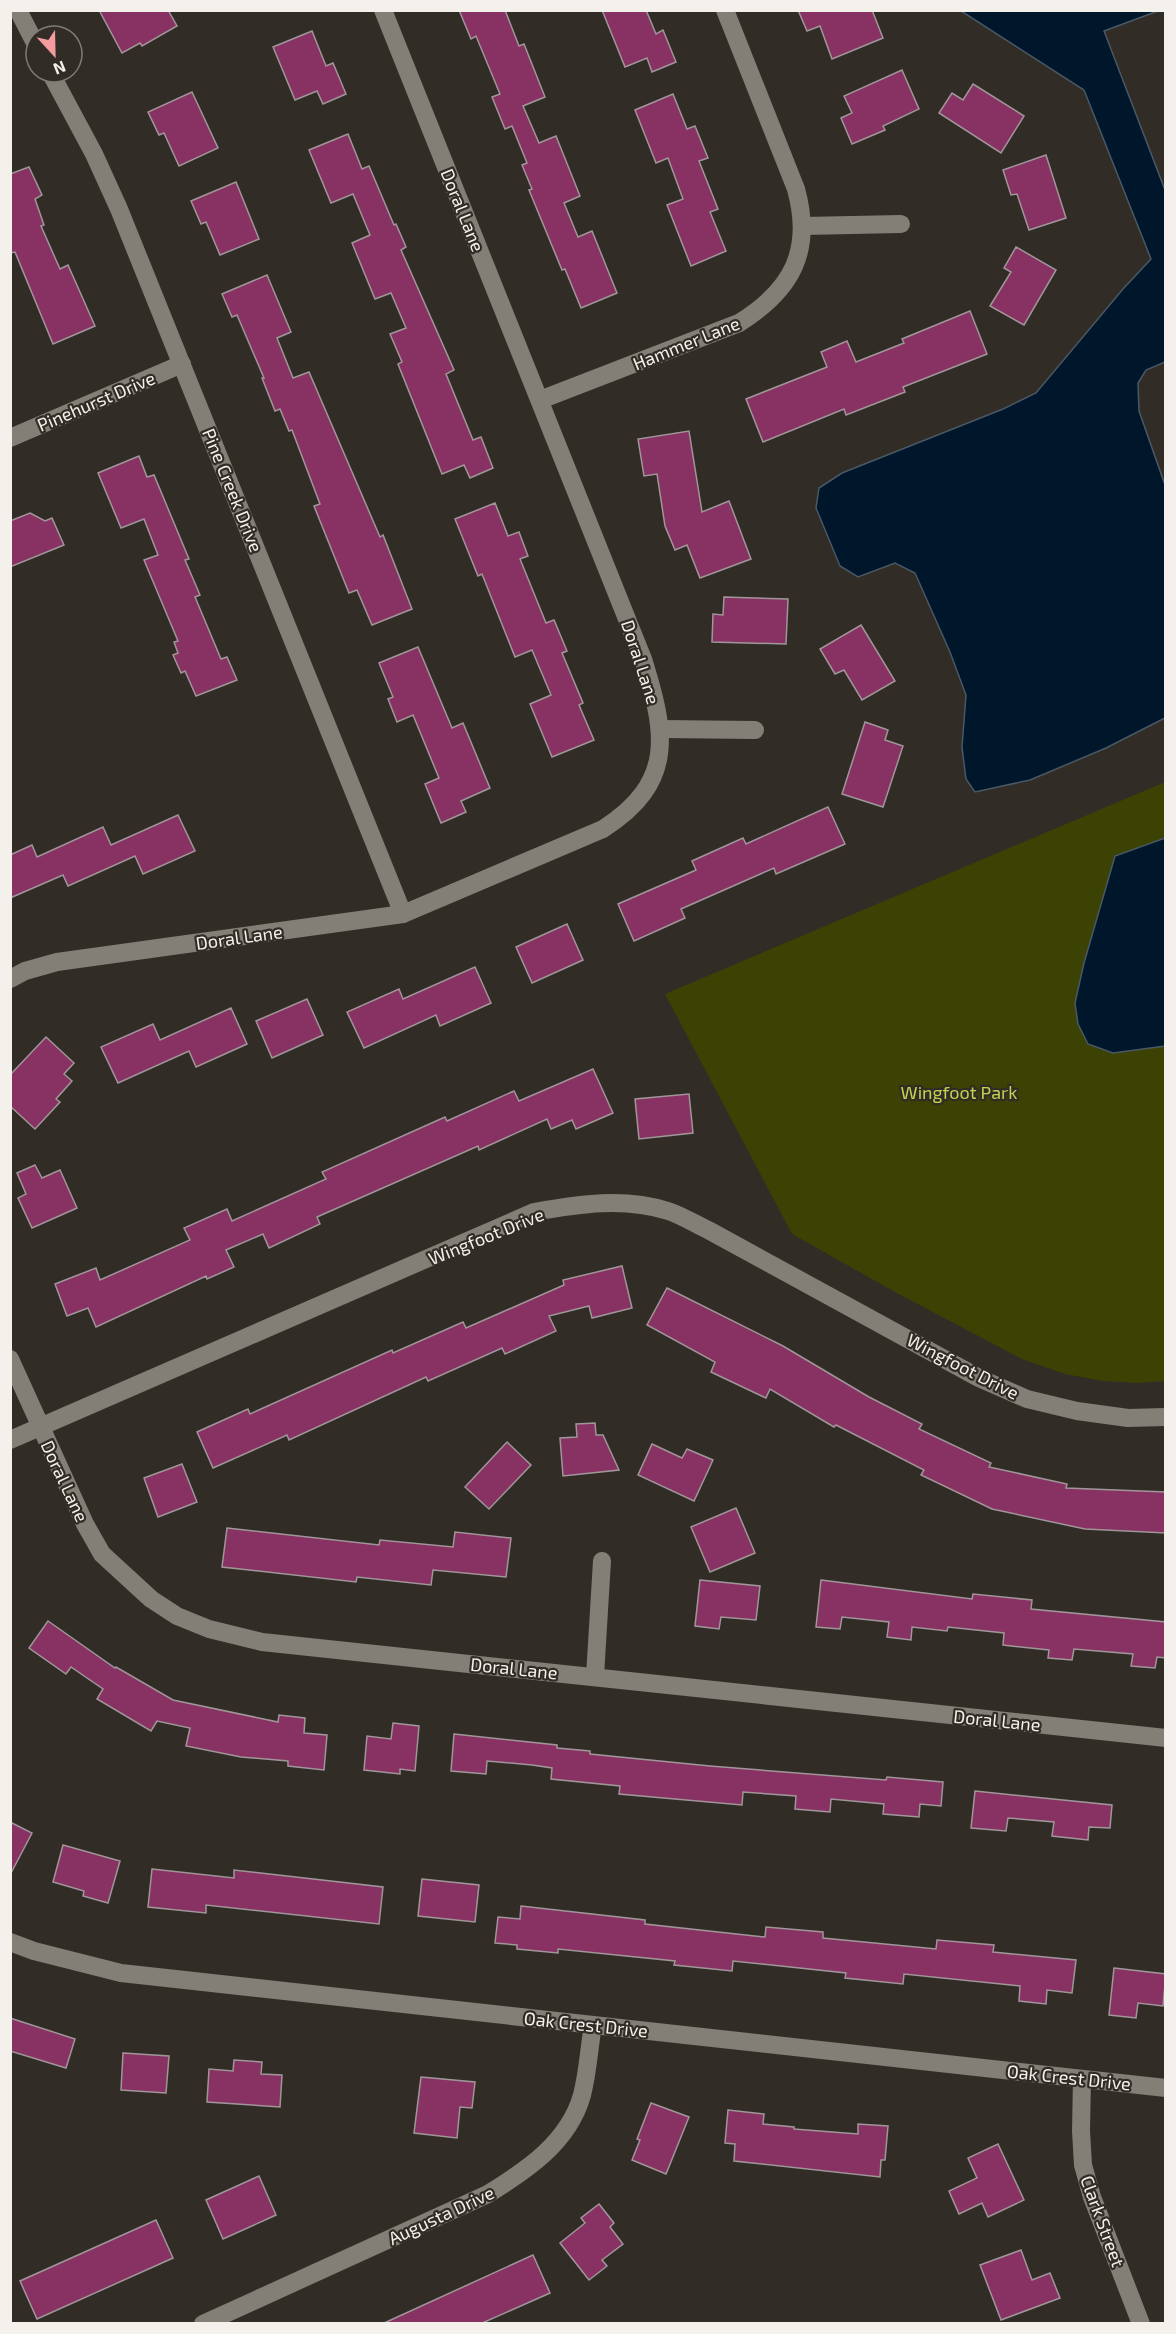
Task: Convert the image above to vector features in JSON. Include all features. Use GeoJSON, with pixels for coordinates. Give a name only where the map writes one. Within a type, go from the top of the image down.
{"type":"FeatureCollection","features":[{"type":"Feature","properties":{"kind":"street"},"geometry":{"type":"LineString","coordinates":[[18,10],[25,24]]}},
{"type":"Feature","properties":{"kind":"street","name":"Doral Lane"},"geometry":{"type":"LineString","coordinates":[[10,979],[25,971],[57,962],[403,914],[603,829],[622,817],[637,802],[649,786],[657,769],[661,750],[660,729],[654,694],[643,659],[383,10]]}},
{"type":"Feature","properties":{"kind":"street","name":"Hammer Lane"},"geometry":{"type":"LineString","coordinates":[[540,400],[739,323],[760,310],[779,292],[789,278],[796,261],[803,225],[796,189],[725,10]]}},
{"type":"Feature","properties":{"kind":"street","name":"Pine Creek Drive"},"geometry":{"type":"LineString","coordinates":[[56,84],[94,154],[119,209],[403,914]]}},
{"type":"Feature","properties":{"kind":"street"},"geometry":{"type":"LineString","coordinates":[[803,225],[901,224]]}},
{"type":"Feature","properties":{"kind":"street","name":"Pinehurst Drive"},"geometry":{"type":"LineString","coordinates":[[10,438],[182,364]]}},
{"type":"Feature","properties":{"kind":"street"},"geometry":{"type":"LineString","coordinates":[[660,729],[755,730]]}},
{"type":"Feature","properties":{"kind":"street","name":"Wingfoot Drive"},"geometry":{"type":"LineString","coordinates":[[10,1440],[534,1212],[578,1204],[622,1202],[668,1211],[710,1231],[980,1378],[1027,1399],[1087,1413],[1128,1418],[1166,1417]]}},
{"type":"Feature","properties":{"kind":"street","name":"Doral Lane"},"geometry":{"type":"LineString","coordinates":[[10,1359],[85,1524],[102,1554],[151,1599],[177,1616],[210,1629],[262,1642],[1166,1738]]}},
{"type":"Feature","properties":{"kind":"street"},"geometry":{"type":"LineString","coordinates":[[595,1676],[602,1561]]}},
{"type":"Feature","properties":{"kind":"street","name":"Oak Crest Drive"},"geometry":{"type":"LineString","coordinates":[[10,1942],[34,1951],[121,1973],[1166,2088]]}},
{"type":"Feature","properties":{"kind":"street","name":"Augusta Drive"},"geometry":{"type":"LineString","coordinates":[[203,2324],[488,2194],[524,2172],[550,2149],[573,2116],[582,2096],[593,2025]]}},
{"type":"Feature","properties":{"kind":"street","name":"Clark Street"},"geometry":{"type":"LineString","coordinates":[[1082,2079],[1083,2164],[1092,2197],[1141,2324]]}},
{"type":"Feature","properties":{"kind":"green space","name":"Wingfoot Park"},"geometry":{"type":"Polygon","coordinates":[[[1165,782],[1165,1381],[1140,1383],[1103,1381],[1065,1374],[1022,1359],[792,1234],[665,994],[1165,782]]]}},
{"type":"Feature","properties":{"kind":"water"},"geometry":{"type":"Polygon","coordinates":[[[961,11],[1158,11],[1104,31],[1165,190],[1165,362],[1146,370],[1138,383],[1139,411],[1165,485],[1165,718],[1106,748],[1030,780],[975,792],[966,779],[962,747],[966,695],[950,652],[915,573],[895,563],[858,577],[840,566],[816,508],[819,488],[842,473],[1003,409],[1036,393],[1151,259],[1084,90],[961,11]]]}},
{"type":"Feature","properties":{"kind":"water"},"geometry":{"type":"Polygon","coordinates":[[[1165,838],[1165,1046],[1113,1053],[1088,1044],[1078,1024],[1075,1003],[1084,963],[1115,856],[1165,838]]]}},
{"type":"Feature","properties":{"kind":"building"},"geometry":{"type":"Polygon","coordinates":[[[99,10],[168,10],[177,26],[142,46],[140,43],[122,53],[99,10]]]}},
{"type":"Feature","properties":{"kind":"building"},"geometry":{"type":"Polygon","coordinates":[[[459,10],[505,10],[519,46],[524,44],[545,97],[523,106],[539,143],[556,136],[580,196],[564,203],[578,237],[592,231],[617,293],[581,308],[565,269],[562,270],[529,190],[532,189],[522,165],[527,163],[512,126],[505,129],[492,97],[500,94],[476,36],[471,39],[459,10]]]}},
{"type":"Feature","properties":{"kind":"building"},"geometry":{"type":"Polygon","coordinates":[[[602,10],[646,10],[656,34],[663,30],[676,62],[652,72],[647,58],[625,67],[602,10]]]}},
{"type":"Feature","properties":{"kind":"building"},"geometry":{"type":"Polygon","coordinates":[[[798,10],[872,10],[883,38],[832,59],[820,26],[807,31],[798,10]]]}},
{"type":"Feature","properties":{"kind":"building"},"geometry":{"type":"Polygon","coordinates":[[[312,31],[326,66],[333,63],[346,94],[323,104],[317,91],[295,100],[273,47],[312,31]]]}},
{"type":"Feature","properties":{"kind":"building"},"geometry":{"type":"Polygon","coordinates":[[[902,70],[919,109],[883,126],[885,130],[852,144],[841,118],[852,113],[844,96],[902,70]]]}},
{"type":"Feature","properties":{"kind":"building"},"geometry":{"type":"Polygon","coordinates":[[[973,84],[1024,116],[1001,153],[939,113],[952,93],[963,100],[973,84]]]}},
{"type":"Feature","properties":{"kind":"building"},"geometry":{"type":"Polygon","coordinates":[[[192,92],[218,148],[179,166],[164,133],[159,135],[148,112],[192,92]]]}},
{"type":"Feature","properties":{"kind":"building"},"geometry":{"type":"Polygon","coordinates":[[[673,94],[687,129],[695,126],[708,158],[699,161],[718,209],[710,212],[726,251],[691,266],[667,205],[683,199],[668,158],[656,163],[635,110],[673,94]]]}},
{"type":"Feature","properties":{"kind":"building"},"geometry":{"type":"Polygon","coordinates":[[[348,134],[362,169],[369,166],[406,247],[401,250],[454,370],[446,374],[473,440],[481,437],[493,468],[470,478],[464,465],[442,474],[398,364],[402,362],[390,334],[406,328],[391,293],[375,299],[352,243],[370,235],[353,194],[331,203],[309,150],[348,134]]]}},
{"type":"Feature","properties":{"kind":"building"},"geometry":{"type":"Polygon","coordinates":[[[1046,155],[1066,218],[1029,230],[1017,194],[1011,195],[1003,170],[1046,155]]]}},
{"type":"Feature","properties":{"kind":"building"},"geometry":{"type":"Polygon","coordinates":[[[29,167],[42,195],[35,199],[44,225],[41,226],[60,269],[68,265],[95,326],[53,344],[15,252],[10,253],[10,174],[29,167]]]}},
{"type":"Feature","properties":{"kind":"building"},"geometry":{"type":"Polygon","coordinates":[[[236,182],[259,239],[220,255],[206,222],[201,224],[191,201],[236,182]]]}},
{"type":"Feature","properties":{"kind":"building"},"geometry":{"type":"Polygon","coordinates":[[[1016,247],[1056,270],[1024,325],[990,306],[1011,272],[1004,268],[1016,247]]]}},
{"type":"Feature","properties":{"kind":"building"},"geometry":{"type":"Polygon","coordinates":[[[267,275],[291,332],[277,338],[293,378],[309,372],[380,537],[383,535],[412,609],[372,625],[357,590],[349,593],[314,506],[320,504],[292,430],[289,431],[280,409],[275,411],[262,378],[264,378],[237,315],[232,317],[222,294],[267,275]]]}},
{"type":"Feature","properties":{"kind":"building"},"geometry":{"type":"Polygon","coordinates":[[[970,311],[987,354],[903,387],[905,392],[846,415],[844,409],[763,442],[746,399],[827,367],[821,352],[847,341],[856,362],[904,343],[902,339],[970,311]]]}},
{"type":"Feature","properties":{"kind":"building"},"geometry":{"type":"Polygon","coordinates":[[[689,431],[702,512],[729,501],[751,559],[700,578],[687,545],[675,550],[665,526],[657,474],[644,476],[638,439],[689,431]]]}},
{"type":"Feature","properties":{"kind":"building"},"geometry":{"type":"Polygon","coordinates":[[[139,456],[147,477],[154,475],[189,559],[185,560],[200,595],[195,597],[221,659],[227,657],[237,680],[196,696],[185,671],[181,673],[173,655],[178,653],[174,642],[178,641],[144,560],[158,555],[144,519],[121,528],[98,473],[139,456]]]}},
{"type":"Feature","properties":{"kind":"building"},"geometry":{"type":"Polygon","coordinates":[[[495,503],[508,536],[519,532],[528,556],[520,559],[546,623],[554,620],[567,651],[562,653],[583,703],[579,705],[594,740],[552,757],[530,704],[551,695],[532,650],[515,657],[482,574],[478,576],[455,519],[495,503]]]}},
{"type":"Feature","properties":{"kind":"building"},"geometry":{"type":"Polygon","coordinates":[[[30,513],[45,521],[52,518],[64,545],[10,567],[10,521],[30,513]]]}},
{"type":"Feature","properties":{"kind":"building"},"geometry":{"type":"Polygon","coordinates":[[[724,597],[788,599],[786,644],[712,642],[713,614],[723,615],[724,597]]]}},
{"type":"Feature","properties":{"kind":"building"},"geometry":{"type":"Polygon","coordinates":[[[861,625],[895,681],[862,700],[844,670],[835,674],[820,649],[861,625]]]}},
{"type":"Feature","properties":{"kind":"building"},"geometry":{"type":"Polygon","coordinates":[[[418,647],[452,728],[463,723],[490,788],[461,801],[466,812],[441,823],[425,784],[439,778],[413,715],[397,722],[388,699],[393,697],[379,663],[418,647]]]}},
{"type":"Feature","properties":{"kind":"building"},"geometry":{"type":"Polygon","coordinates":[[[865,722],[888,730],[885,740],[903,746],[883,807],[842,794],[865,722]]]}},
{"type":"Feature","properties":{"kind":"building"},"geometry":{"type":"Polygon","coordinates":[[[828,807],[845,844],[776,874],[774,868],[681,909],[685,918],[634,941],[618,904],[696,870],[692,861],[743,838],[746,844],[828,807]]]}},
{"type":"Feature","properties":{"kind":"building"},"geometry":{"type":"Polygon","coordinates":[[[178,815],[195,851],[143,874],[135,856],[68,886],[63,875],[10,898],[10,855],[32,845],[37,857],[103,827],[111,845],[178,815]]]}},
{"type":"Feature","properties":{"kind":"building"},"geometry":{"type":"Polygon","coordinates":[[[567,924],[583,960],[532,983],[516,947],[567,924]]]}},
{"type":"Feature","properties":{"kind":"building"},"geometry":{"type":"Polygon","coordinates":[[[475,967],[491,1003],[440,1026],[436,1015],[364,1048],[347,1012],[399,989],[403,999],[475,967]]]}},
{"type":"Feature","properties":{"kind":"building"},"geometry":{"type":"Polygon","coordinates":[[[307,999],[323,1035],[272,1058],[256,1021],[307,999]]]}},
{"type":"Feature","properties":{"kind":"building"},"geometry":{"type":"Polygon","coordinates":[[[231,1008],[247,1044],[196,1067],[189,1051],[118,1083],[101,1047],[153,1024],[160,1040],[231,1008]]]}},
{"type":"Feature","properties":{"kind":"building"},"geometry":{"type":"Polygon","coordinates":[[[46,1037],[74,1063],[64,1074],[72,1081],[56,1099],[60,1102],[35,1129],[10,1106],[10,1075],[46,1037]]]}},
{"type":"Feature","properties":{"kind":"building"},"geometry":{"type":"Polygon","coordinates":[[[593,1069],[613,1113],[576,1129],[572,1120],[551,1129],[547,1119],[479,1150],[478,1146],[317,1217],[320,1224],[269,1248],[263,1234],[226,1250],[234,1267],[207,1279],[206,1276],[96,1327],[88,1308],[67,1316],[55,1284],[96,1268],[100,1280],[190,1240],[184,1228],[227,1209],[232,1221],[326,1179],[322,1172],[445,1117],[447,1121],[514,1091],[519,1101],[593,1069]]]}},
{"type":"Feature","properties":{"kind":"building"},"geometry":{"type":"Polygon","coordinates":[[[689,1094],[693,1133],[639,1139],[635,1099],[689,1094]]]}},
{"type":"Feature","properties":{"kind":"building"},"geometry":{"type":"Polygon","coordinates":[[[35,1165],[42,1178],[60,1170],[77,1208],[32,1228],[18,1198],[26,1194],[17,1173],[35,1165]]]}},
{"type":"Feature","properties":{"kind":"building"},"geometry":{"type":"Polygon","coordinates":[[[622,1266],[632,1308],[592,1318],[589,1306],[549,1316],[556,1331],[505,1354],[502,1348],[428,1381],[426,1377],[289,1440],[287,1435],[213,1468],[197,1432],[248,1409],[250,1414],[392,1350],[393,1353],[463,1322],[466,1328],[564,1285],[563,1280],[622,1266]]]}},
{"type":"Feature","properties":{"kind":"building"},"geometry":{"type":"Polygon","coordinates":[[[667,1288],[783,1346],[869,1397],[922,1424],[919,1429],[991,1463],[989,1467],[1067,1484],[1066,1488],[1166,1492],[1166,1533],[1085,1529],[992,1509],[921,1475],[924,1470],[836,1425],[834,1427],[770,1389],[766,1398],[711,1372],[715,1362],[647,1325],[667,1288]]]}},
{"type":"Feature","properties":{"kind":"building"},"geometry":{"type":"Polygon","coordinates":[[[595,1423],[596,1435],[603,1435],[619,1470],[563,1476],[560,1438],[577,1437],[576,1424],[595,1423]]]}},
{"type":"Feature","properties":{"kind":"building"},"geometry":{"type":"Polygon","coordinates":[[[507,1442],[531,1465],[489,1509],[465,1487],[507,1442]]]}},
{"type":"Feature","properties":{"kind":"building"},"geometry":{"type":"Polygon","coordinates":[[[652,1444],[682,1458],[687,1449],[713,1460],[694,1501],[638,1475],[652,1444]]]}},
{"type":"Feature","properties":{"kind":"building"},"geometry":{"type":"Polygon","coordinates":[[[182,1464],[197,1502],[158,1517],[144,1478],[182,1464]]]}},
{"type":"Feature","properties":{"kind":"building"},"geometry":{"type":"Polygon","coordinates":[[[736,1508],[755,1553],[710,1572],[691,1527],[736,1508]]]}},
{"type":"Feature","properties":{"kind":"building"},"geometry":{"type":"Polygon","coordinates":[[[227,1528],[379,1545],[380,1540],[453,1547],[455,1532],[511,1538],[506,1577],[433,1570],[431,1585],[357,1577],[356,1582],[222,1567],[227,1528]]]}},
{"type":"Feature","properties":{"kind":"building"},"geometry":{"type":"Polygon","coordinates":[[[700,1580],[760,1586],[756,1620],[721,1617],[719,1629],[695,1626],[700,1580]]]}},
{"type":"Feature","properties":{"kind":"building"},"geometry":{"type":"Polygon","coordinates":[[[821,1580],[972,1599],[973,1594],[1032,1600],[1031,1609],[1166,1622],[1166,1658],[1157,1657],[1155,1668],[1131,1666],[1133,1654],[1074,1649],[1072,1660],[1048,1658],[1049,1650],[1003,1645],[1004,1633],[948,1627],[947,1631],[912,1627],[911,1640],[887,1637],[889,1622],[842,1617],[840,1629],[816,1627],[821,1580]]]}},
{"type":"Feature","properties":{"kind":"building"},"geometry":{"type":"Polygon","coordinates":[[[48,1621],[115,1668],[173,1700],[278,1722],[279,1715],[305,1718],[304,1733],[327,1735],[324,1770],[288,1766],[288,1761],[241,1757],[186,1746],[190,1728],[157,1721],[151,1731],[97,1699],[103,1689],[71,1667],[66,1674],[29,1648],[48,1621]]]}},
{"type":"Feature","properties":{"kind":"building"},"geometry":{"type":"Polygon","coordinates":[[[393,1723],[419,1726],[415,1771],[400,1769],[400,1774],[364,1770],[367,1736],[391,1739],[393,1723]]]}},
{"type":"Feature","properties":{"kind":"building"},"geometry":{"type":"Polygon","coordinates":[[[454,1734],[557,1745],[557,1748],[590,1751],[590,1754],[710,1766],[886,1780],[887,1777],[943,1782],[941,1806],[920,1804],[919,1817],[883,1814],[884,1804],[831,1799],[830,1812],[795,1809],[796,1796],[743,1792],[742,1805],[619,1794],[620,1786],[551,1779],[552,1768],[532,1765],[487,1761],[486,1774],[451,1771],[454,1734]]]}},
{"type":"Feature","properties":{"kind":"building"},"geometry":{"type":"Polygon","coordinates":[[[975,1791],[1112,1805],[1110,1828],[1089,1827],[1088,1840],[1052,1836],[1054,1822],[1008,1818],[1006,1831],[971,1828],[975,1791]]]}},
{"type":"Feature","properties":{"kind":"building"},"geometry":{"type":"Polygon","coordinates":[[[10,1822],[32,1833],[10,1875],[10,1822]]]}},
{"type":"Feature","properties":{"kind":"building"},"geometry":{"type":"Polygon","coordinates":[[[63,1845],[120,1861],[108,1903],[83,1896],[84,1891],[53,1882],[63,1845]]]}},
{"type":"Feature","properties":{"kind":"building"},"geometry":{"type":"Polygon","coordinates":[[[152,1869],[234,1878],[234,1870],[383,1887],[379,1924],[206,1905],[206,1913],[148,1907],[152,1869]]]}},
{"type":"Feature","properties":{"kind":"building"},"geometry":{"type":"Polygon","coordinates":[[[422,1879],[479,1885],[475,1922],[418,1916],[422,1879]]]}},
{"type":"Feature","properties":{"kind":"building"},"geometry":{"type":"Polygon","coordinates":[[[521,1906],[645,1920],[645,1924],[765,1937],[766,1927],[823,1932],[823,1938],[936,1949],[937,1940],[994,1945],[993,1952],[1076,1960],[1072,1993],[1047,1990],[1046,2004],[1019,2001],[1020,1986],[904,1974],[903,1984],[845,1978],[846,1973],[733,1961],[732,1971],[674,1965],[675,1961],[558,1949],[558,1953],[517,1949],[517,1945],[495,1943],[498,1917],[520,1919],[521,1906]]]}},
{"type":"Feature","properties":{"kind":"building"},"geometry":{"type":"Polygon","coordinates":[[[1114,1968],[1166,1974],[1163,2006],[1138,2003],[1136,2018],[1109,2015],[1114,1968]]]}},
{"type":"Feature","properties":{"kind":"building"},"geometry":{"type":"Polygon","coordinates":[[[10,2018],[75,2039],[66,2068],[10,2051],[10,2018]]]}},
{"type":"Feature","properties":{"kind":"building"},"geometry":{"type":"Polygon","coordinates":[[[123,2053],[169,2056],[166,2093],[121,2090],[123,2053]]]}},
{"type":"Feature","properties":{"kind":"building"},"geometry":{"type":"Polygon","coordinates":[[[234,2060],[262,2062],[261,2074],[282,2075],[280,2107],[207,2102],[209,2069],[233,2071],[234,2060]]]}},
{"type":"Feature","properties":{"kind":"building"},"geometry":{"type":"Polygon","coordinates":[[[421,2077],[475,2082],[472,2108],[460,2107],[457,2138],[414,2133],[421,2077]]]}},
{"type":"Feature","properties":{"kind":"building"},"geometry":{"type":"Polygon","coordinates":[[[651,2103],[689,2117],[666,2174],[632,2160],[640,2140],[637,2139],[651,2103]]]}},
{"type":"Feature","properties":{"kind":"building"},"geometry":{"type":"Polygon","coordinates":[[[728,2110],[764,2114],[763,2124],[794,2127],[794,2129],[858,2134],[858,2124],[888,2126],[885,2160],[881,2160],[880,2177],[734,2161],[735,2144],[725,2143],[728,2110]]]}},
{"type":"Feature","properties":{"kind":"building"},"geometry":{"type":"Polygon","coordinates":[[[998,2144],[1024,2200],[988,2217],[982,2203],[959,2214],[949,2191],[977,2178],[968,2158],[998,2144]]]}},
{"type":"Feature","properties":{"kind":"building"},"geometry":{"type":"Polygon","coordinates":[[[259,2176],[276,2215],[223,2239],[206,2200],[259,2176]]]}},
{"type":"Feature","properties":{"kind":"building"},"geometry":{"type":"Polygon","coordinates":[[[599,2204],[614,2223],[610,2227],[623,2244],[602,2260],[607,2266],[589,2280],[560,2243],[585,2223],[581,2218],[599,2204]]]}},
{"type":"Feature","properties":{"kind":"building"},"geometry":{"type":"Polygon","coordinates":[[[156,2220],[173,2258],[37,2319],[20,2281],[156,2220]]]}},
{"type":"Feature","properties":{"kind":"building"},"geometry":{"type":"Polygon","coordinates":[[[1021,2250],[1032,2280],[1050,2273],[1060,2298],[1001,2320],[980,2265],[1021,2250]]]}},
{"type":"Feature","properties":{"kind":"building"},"geometry":{"type":"Polygon","coordinates":[[[533,2255],[550,2293],[480,2324],[382,2324],[533,2255]]]}}]}
